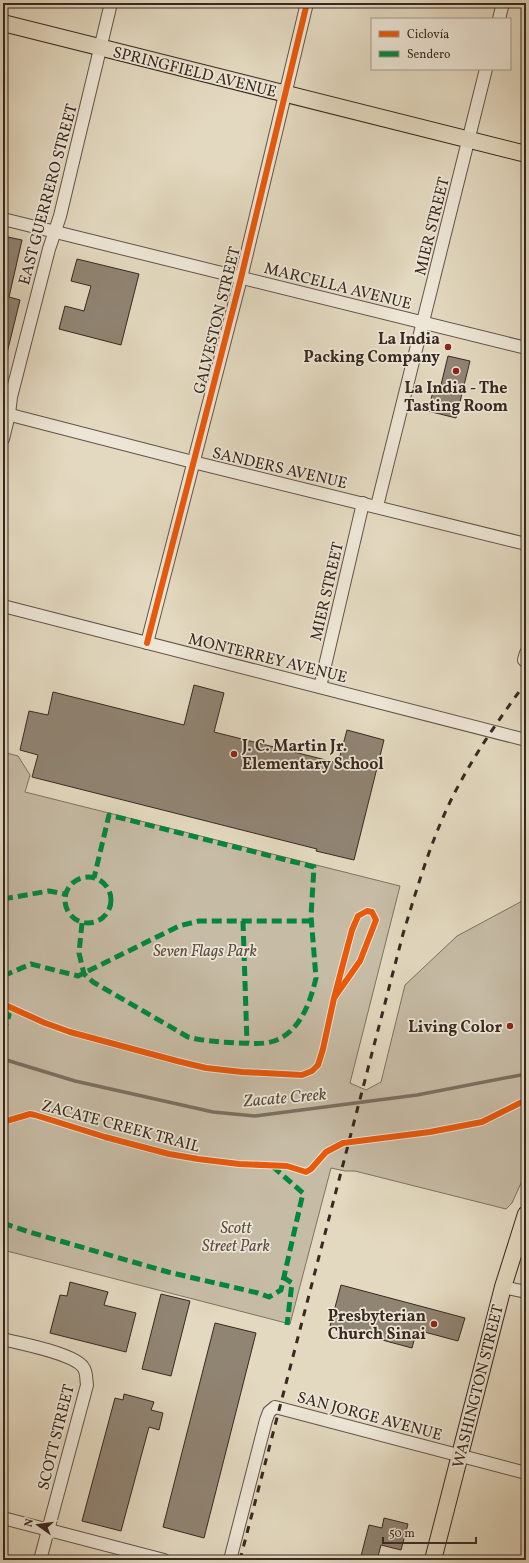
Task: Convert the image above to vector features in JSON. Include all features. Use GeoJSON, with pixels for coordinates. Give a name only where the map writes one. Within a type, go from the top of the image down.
{"type":"FeatureCollection","features":[{"type":"Feature","properties":{"kind":"main road","name":"SPRINGFIELD AVENUE"},"geometry":{"type":"LineString","coordinates":[[3,23],[526,154]]}},
{"type":"Feature","properties":{"kind":"main road","name":"WASHINGTON STREET"},"geometry":{"type":"LineString","coordinates":[[433,1560],[503,1286],[526,1214]]}},
{"type":"Feature","properties":{"kind":"street","name":"EAST GUERRERO STREET"},"geometry":{"type":"LineString","coordinates":[[3,439],[6,414],[49,249],[60,216],[111,3]]}},
{"type":"Feature","properties":{"kind":"street","name":"GALVESTON STREET"},"geometry":{"type":"LineString","coordinates":[[147,643],[240,278],[307,3]]}},
{"type":"Feature","properties":{"kind":"street"},"geometry":{"type":"LineString","coordinates":[[499,18],[503,3]]}},
{"type":"Feature","properties":{"kind":"street","name":"MIER STREET"},"geometry":{"type":"LineString","coordinates":[[377,506],[486,70]]}},
{"type":"Feature","properties":{"kind":"street","name":"MARCELLA AVENUE"},"geometry":{"type":"LineString","coordinates":[[3,219],[526,348]]}},
{"type":"Feature","properties":{"kind":"street","name":"SANDERS AVENUE"},"geometry":{"type":"LineString","coordinates":[[6,414],[193,462],[377,506],[526,544]]}},
{"type":"Feature","properties":{"kind":"street","name":"MIER STREET"},"geometry":{"type":"LineString","coordinates":[[320,687],[363,503]]}},
{"type":"Feature","properties":{"kind":"street","name":"MONTERREY AVENUE"},"geometry":{"type":"LineString","coordinates":[[3,606],[526,740]]}},
{"type":"Feature","properties":{"kind":"street"},"geometry":{"type":"LineString","coordinates":[[503,1286],[526,1292]]}},
{"type":"Feature","properties":{"kind":"street","name":"SCOTT STREET"},"geometry":{"type":"LineString","coordinates":[[3,1339],[68,1356],[79,1362],[84,1368],[86,1375],[87,1385],[40,1560]]}},
{"type":"Feature","properties":{"kind":"street","name":"SAN JORGE AVENUE"},"geometry":{"type":"LineString","coordinates":[[230,1560],[266,1420],[269,1412],[275,1407],[526,1473]]}},
{"type":"Feature","properties":{"kind":"street"},"geometry":{"type":"LineString","coordinates":[[3,1518],[164,1560]]}},
{"type":"Feature","properties":{"kind":"green space"},"geometry":{"type":"Polygon","coordinates":[[[3,752],[18,756],[30,775],[25,792],[400,886],[350,1083],[366,1090],[381,1082],[405,985],[457,936],[526,899],[526,1172],[512,1203],[506,1209],[355,1171],[345,1171],[331,1168],[290,1324],[3,1250],[3,752]]]}},
{"type":"Feature","properties":{"kind":"building"},"geometry":{"type":"Polygon","coordinates":[[[3,236],[22,240],[9,297],[20,300],[7,353],[3,353],[3,236]]]}},
{"type":"Feature","properties":{"kind":"building"},"geometry":{"type":"Polygon","coordinates":[[[77,259],[139,274],[121,345],[59,329],[65,306],[84,311],[91,286],[71,281],[77,259]]]}},
{"type":"Feature","properties":{"kind":"building"},"geometry":{"type":"Polygon","coordinates":[[[448,356],[470,361],[456,418],[428,411],[434,388],[440,389],[448,356]]]}},
{"type":"Feature","properties":{"kind":"building"},"geometry":{"type":"Polygon","coordinates":[[[194,685],[224,693],[214,732],[338,763],[347,730],[384,740],[354,860],[316,851],[317,849],[32,777],[38,755],[20,750],[29,711],[48,715],[53,692],[184,725],[194,685]]]}},
{"type":"Feature","properties":{"kind":"building"},"geometry":{"type":"Polygon","coordinates":[[[70,1282],[108,1292],[104,1305],[136,1313],[126,1352],[50,1333],[60,1295],[67,1296],[70,1282]]]}},
{"type":"Feature","properties":{"kind":"building"},"geometry":{"type":"Polygon","coordinates":[[[341,1285],[465,1318],[458,1341],[417,1330],[412,1348],[330,1326],[341,1285]]]}},
{"type":"Feature","properties":{"kind":"building"},"geometry":{"type":"Polygon","coordinates":[[[161,1294],[190,1301],[171,1376],[142,1369],[161,1294]]]}},
{"type":"Feature","properties":{"kind":"building"},"geometry":{"type":"Polygon","coordinates":[[[215,1323],[256,1333],[204,1538],[163,1527],[215,1323]]]}},
{"type":"Feature","properties":{"kind":"building"},"geometry":{"type":"Polygon","coordinates":[[[124,1394],[154,1402],[151,1410],[163,1413],[159,1430],[149,1427],[121,1531],[82,1521],[115,1398],[123,1400],[124,1394]]]}},
{"type":"Feature","properties":{"kind":"building"},"geometry":{"type":"Polygon","coordinates":[[[384,1518],[408,1524],[401,1550],[381,1545],[377,1560],[360,1560],[369,1525],[382,1528],[384,1518]]]}},
{"type":"Feature","properties":{"kind":"waterway","name":"Zacate Creek"},"geometry":{"type":"LineString","coordinates":[[3,1059],[75,1081],[213,1112],[255,1116],[417,1095],[526,1074]]}},
{"type":"Feature","properties":{"kind":"railway"},"geometry":{"type":"LineString","coordinates":[[240,1560],[403,934],[421,875],[451,799],[468,768],[500,718],[526,682]]}},
{"type":"Feature","properties":{"kind":"marked path"},"geometry":{"type":"LineString","coordinates":[[82,923],[79,953],[84,974],[93,982],[188,1037],[237,1043],[260,1043],[274,1041],[283,1037],[297,1024],[307,1007],[314,988],[316,978],[311,916],[314,867],[109,815],[94,878]]}},
{"type":"Feature","properties":{"kind":"marked path"},"geometry":{"type":"LineString","coordinates":[[83,877],[93,877],[101,881],[107,887],[111,895],[111,900],[111,905],[107,913],[101,919],[93,923],[83,923],[75,919],[69,913],[65,905],[65,895],[69,887],[75,881],[83,877]]}},
{"type":"Feature","properties":{"kind":"marked path"},"geometry":{"type":"LineString","coordinates":[[3,899],[49,891],[65,894]]}},
{"type":"Feature","properties":{"kind":"marked path"},"geometry":{"type":"LineString","coordinates":[[3,976],[31,964],[78,976],[179,926],[199,921],[311,921]]}},
{"type":"Feature","properties":{"kind":"marked path"},"geometry":{"type":"LineString","coordinates":[[243,921],[247,1043]]}},
{"type":"Feature","properties":{"kind":"marked path"},"geometry":{"type":"LineString","coordinates":[[3,1014],[9,1015],[3,1034]]}},
{"type":"Feature","properties":{"kind":"marked path"},"geometry":{"type":"LineString","coordinates":[[3,1223],[29,1232],[168,1272],[258,1293],[269,1297],[281,1290],[303,1193],[271,1165]]}},
{"type":"Feature","properties":{"kind":"marked path"},"geometry":{"type":"LineString","coordinates":[[283,1277],[292,1283],[287,1325]]}},
{"type":"Feature","properties":{"kind":"cycle path"},"geometry":{"type":"LineString","coordinates":[[147,643],[241,278],[307,3]]}},
{"type":"Feature","properties":{"kind":"cycle path"},"geometry":{"type":"LineString","coordinates":[[3,1004],[45,1023],[70,1032],[206,1068],[242,1072],[302,1075],[312,1071],[318,1065],[323,1049],[334,998],[352,930],[358,916],[367,911],[372,912],[376,920],[360,961],[334,998]]}},
{"type":"Feature","properties":{"kind":"cycle path","name":"ZACATE CREEK TRAIL"},"geometry":{"type":"LineString","coordinates":[[3,1122],[30,1114],[105,1137],[169,1154],[239,1164],[287,1166],[306,1172],[311,1169],[326,1152],[343,1143],[430,1132],[482,1122],[526,1100]]}},
{"type":"Feature","properties":{"kind":"place","name":"La India Packing Company"},"geometry":{"type":"Point","coordinates":[448,347]}},
{"type":"Feature","properties":{"kind":"place","name":"La India - The Tasting Room"},"geometry":{"type":"Point","coordinates":[456,371]}},
{"type":"Feature","properties":{"kind":"place","name":"J. C. Martin Jr. Elementary School"},"geometry":{"type":"Point","coordinates":[234,754]}},
{"type":"Feature","properties":{"kind":"place","name":"Living Color"},"geometry":{"type":"Point","coordinates":[510,1026]}},
{"type":"Feature","properties":{"kind":"place","name":"Presbyterian Church Sinai"},"geometry":{"type":"Point","coordinates":[434,1324]}},
{"type":"Feature","properties":{"kind":"park label","name":"Seven Flags Park"},"geometry":{"type":"Point","coordinates":[205,950]}},
{"type":"Feature","properties":{"kind":"park label","name":"Scott Street Park"},"geometry":{"type":"Point","coordinates":[236,1236]}}]}
